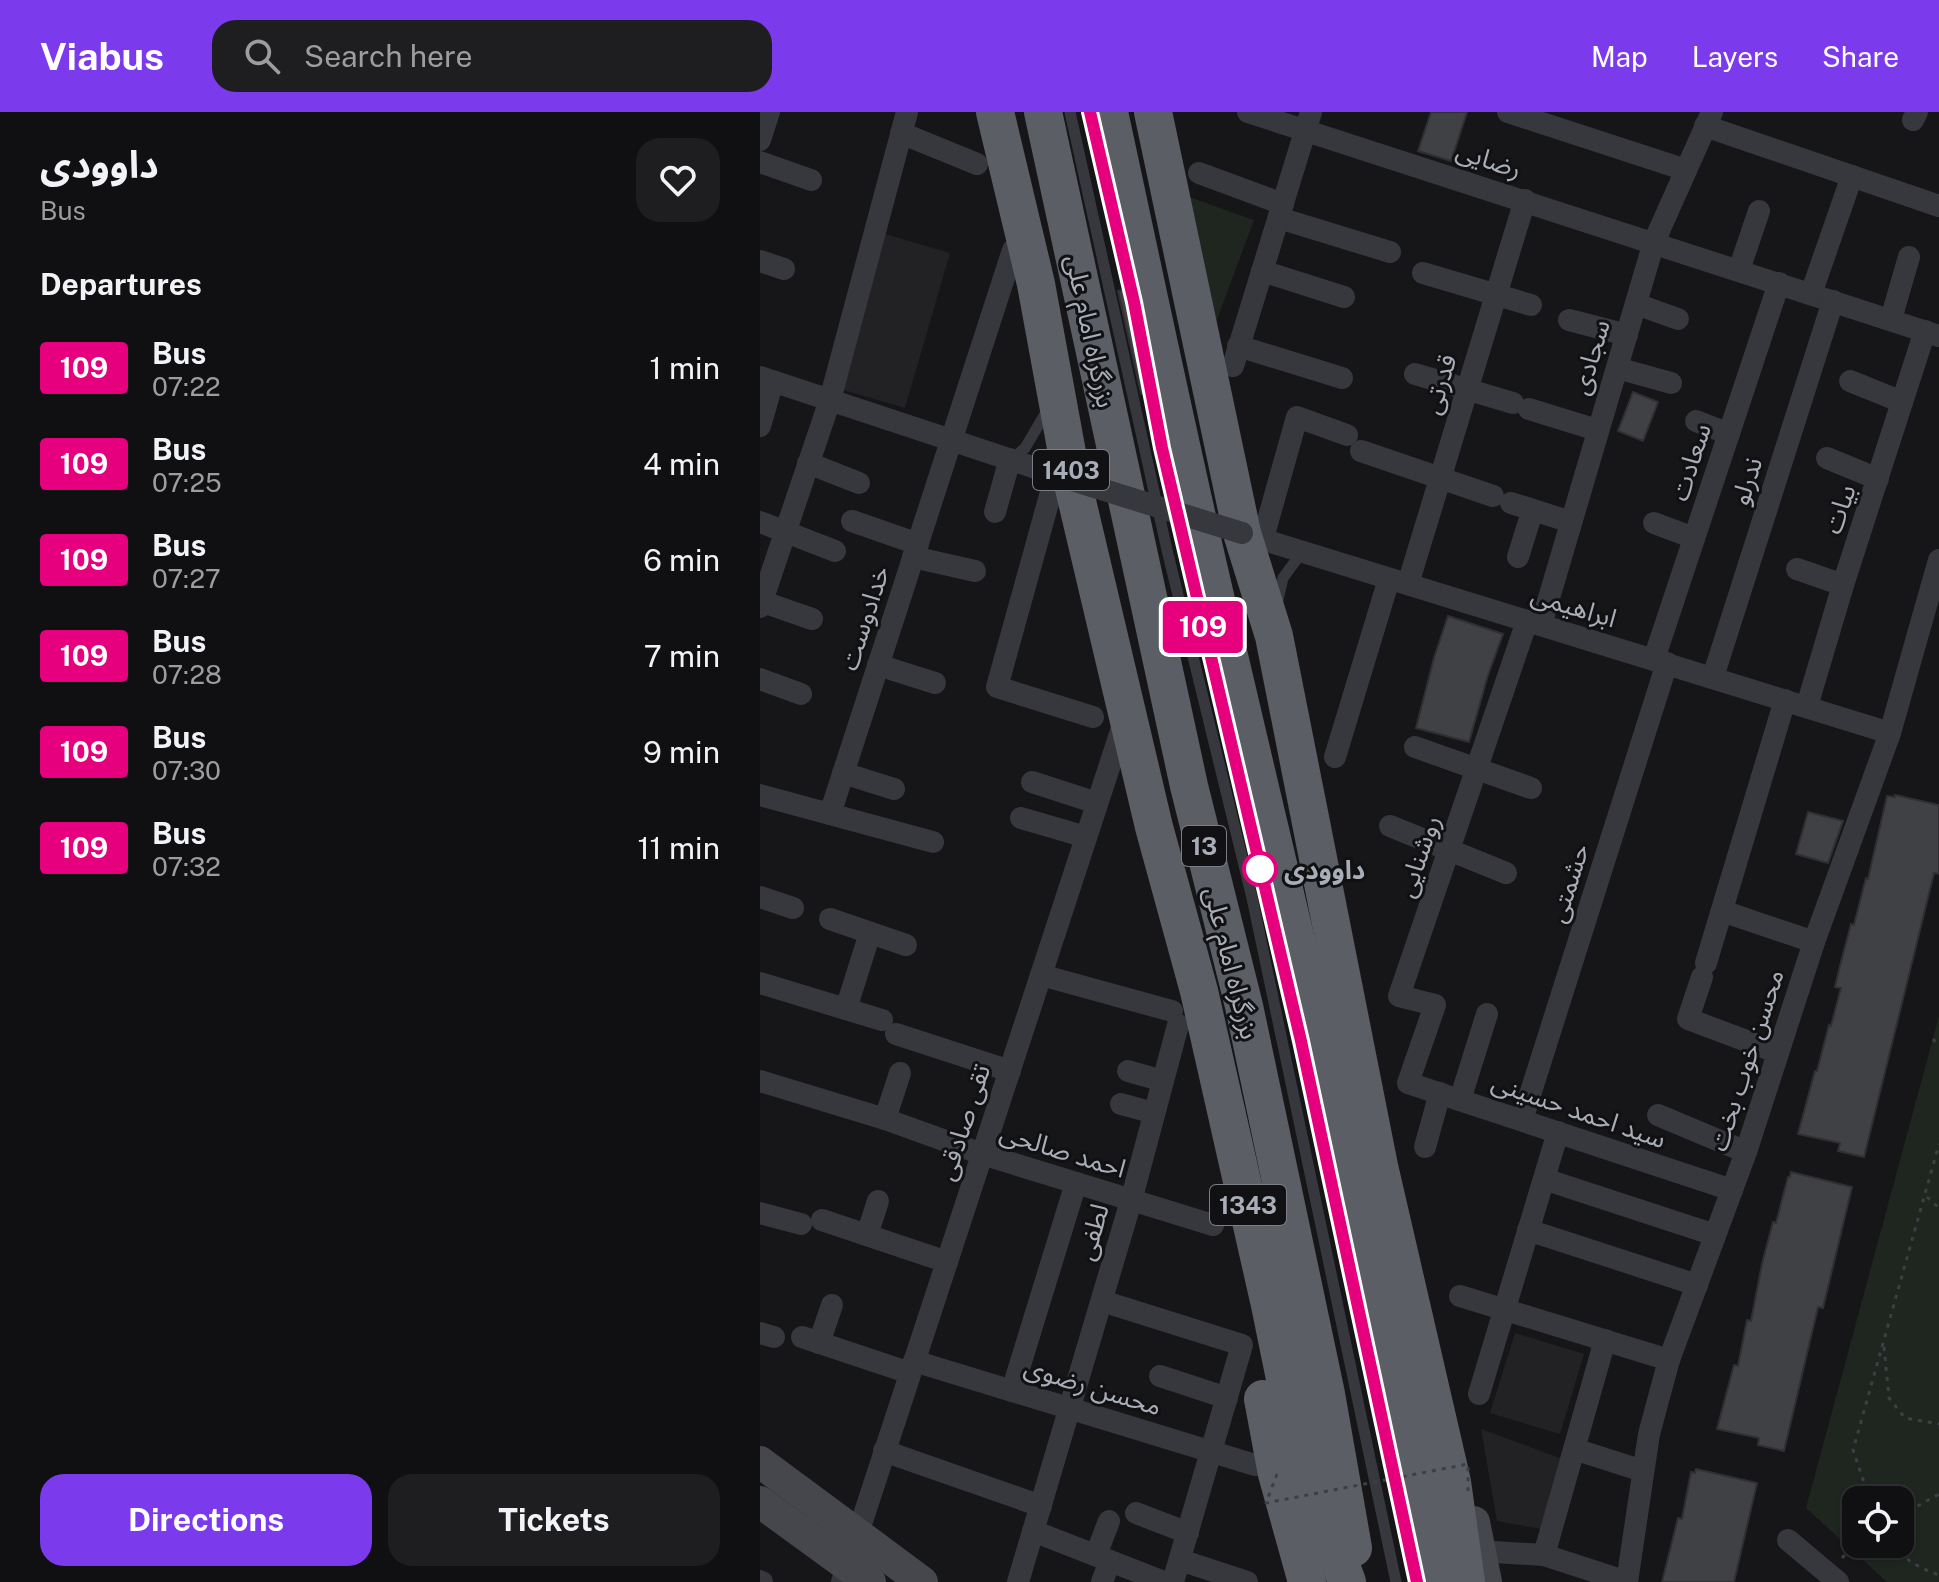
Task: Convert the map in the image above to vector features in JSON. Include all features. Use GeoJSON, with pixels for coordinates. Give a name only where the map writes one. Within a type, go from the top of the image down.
{"type":"FeatureCollection","features":[{"type":"Feature","properties":{"kind":"highway","name":"1403"},"geometry":{"type":"LineString","coordinates":[[995,112],[1036,284],[1056,390],[1064,477],[1154,827]]}},
{"type":"Feature","properties":{"kind":"highway","name":"بزرگراه امام علی"},"geometry":{"type":"LineString","coordinates":[[1043,112],[1189,786],[1244,1006],[1326,1394],[1359,1582]]}},
{"type":"Feature","properties":{"kind":"highway"},"geometry":{"type":"LineString","coordinates":[[1109,112],[1191,493],[1263,791],[1407,1430],[1437,1582]]}},
{"type":"Feature","properties":{"kind":"highway"},"geometry":{"type":"LineString","coordinates":[[1153,112],[1253,536],[1379,1166],[1452,1482],[1466,1582]]}},
{"type":"Feature","properties":{"kind":"highway","name":"1343"},"geometry":{"type":"LineString","coordinates":[[1154,827],[1167,929],[1266,1470],[1307,1582]]}},
{"type":"Feature","properties":{"kind":"highway","name":"1343"},"geometry":{"type":"LineString","coordinates":[[1154,827],[1199,991],[1301,1457],[1347,1582]]}},
{"type":"Feature","properties":{"kind":"main road"},"geometry":{"type":"LineString","coordinates":[[1308,819],[1347,929],[1457,1423],[1468,1491],[1490,1567]]}},
{"type":"Feature","properties":{"kind":"main road"},"geometry":{"type":"LineString","coordinates":[[760,1462],[922,1582]]}},
{"type":"Feature","properties":{"kind":"main road"},"geometry":{"type":"LineString","coordinates":[[760,1502],[853,1576]]}},
{"type":"Feature","properties":{"kind":"street"},"geometry":{"type":"LineString","coordinates":[[760,140],[769,112]]}},
{"type":"Feature","properties":{"kind":"street","name":"رضایی"},"geometry":{"type":"LineString","coordinates":[[1248,112],[1308,121],[1525,200],[1932,333]]}},
{"type":"Feature","properties":{"kind":"street"},"geometry":{"type":"LineString","coordinates":[[1508,112],[1686,170]]}},
{"type":"Feature","properties":{"kind":"street"},"geometry":{"type":"LineString","coordinates":[[1708,119],[1852,176],[1939,206]]}},
{"type":"Feature","properties":{"kind":"street","name":"سجادی"},"geometry":{"type":"LineString","coordinates":[[1534,623],[1571,522],[1654,242],[1708,119]]}},
{"type":"Feature","properties":{"kind":"street"},"geometry":{"type":"LineString","coordinates":[[1308,121],[1236,356],[1342,378]]}},
{"type":"Feature","properties":{"kind":"street"},"geometry":{"type":"LineString","coordinates":[[812,619],[761,603],[830,400],[904,122],[977,164]]}},
{"type":"Feature","properties":{"kind":"street"},"geometry":{"type":"LineString","coordinates":[[760,162],[811,180]]}},
{"type":"Feature","properties":{"kind":"street"},"geometry":{"type":"LineString","coordinates":[[1199,173],[1281,211],[1390,252]]}},
{"type":"Feature","properties":{"kind":"street"},"geometry":{"type":"LineString","coordinates":[[1811,294],[1852,176]]}},
{"type":"Feature","properties":{"kind":"street","name":"قدرتی"},"geometry":{"type":"LineString","coordinates":[[1335,757],[1398,581],[1439,478],[1525,200]]}},
{"type":"Feature","properties":{"kind":"street"},"geometry":{"type":"LineString","coordinates":[[1739,270],[1759,211]]}},
{"type":"Feature","properties":{"kind":"street","name":"خدادوست"},"geometry":{"type":"LineString","coordinates":[[830,814],[1013,250]]}},
{"type":"Feature","properties":{"kind":"street"},"geometry":{"type":"LineString","coordinates":[[1891,319],[1909,257]]}},
{"type":"Feature","properties":{"kind":"street"},"geometry":{"type":"LineString","coordinates":[[760,261],[784,269]]}},
{"type":"Feature","properties":{"kind":"street"},"geometry":{"type":"LineString","coordinates":[[1262,271],[1344,297]]}},
{"type":"Feature","properties":{"kind":"street"},"geometry":{"type":"LineString","coordinates":[[1423,273],[1531,305]]}},
{"type":"Feature","properties":{"kind":"street","name":"سعادت"},"geometry":{"type":"LineString","coordinates":[[1661,661],[1694,538],[1779,283]]}},
{"type":"Feature","properties":{"kind":"street","name":"ندرلو"},"geometry":{"type":"LineString","coordinates":[[1713,677],[1833,301]]}},
{"type":"Feature","properties":{"kind":"street"},"geometry":{"type":"LineString","coordinates":[[1636,304],[1678,319]]}},
{"type":"Feature","properties":{"kind":"street"},"geometry":{"type":"LineString","coordinates":[[1569,320],[1627,335]]}},
{"type":"Feature","properties":{"kind":"street","name":"بیات"},"geometry":{"type":"LineString","coordinates":[[1807,706],[1902,402],[1932,333]]}},
{"type":"Feature","properties":{"kind":"street"},"geometry":{"type":"LineString","coordinates":[[1617,368],[1671,383]]}},
{"type":"Feature","properties":{"kind":"street"},"geometry":{"type":"LineString","coordinates":[[1415,374],[1597,430]]}},
{"type":"Feature","properties":{"kind":"street"},"geometry":{"type":"LineString","coordinates":[[760,426],[767,379],[1064,477],[997,687],[1093,717]]}},
{"type":"Feature","properties":{"kind":"street"},"geometry":{"type":"LineString","coordinates":[[1850,381],[1902,402]]}},
{"type":"Feature","properties":{"kind":"street"},"geometry":{"type":"LineString","coordinates":[[1253,536],[1297,417],[1439,478],[1532,512],[1571,522]]}},
{"type":"Feature","properties":{"kind":"street"},"geometry":{"type":"LineString","coordinates":[[1696,421],[1729,434]]}},
{"type":"Feature","properties":{"kind":"street"},"geometry":{"type":"LineString","coordinates":[[1827,458],[1878,479]]}},
{"type":"Feature","properties":{"kind":"street"},"geometry":{"type":"LineString","coordinates":[[995,512],[1010,459]]}},
{"type":"Feature","properties":{"kind":"street"},"geometry":{"type":"LineString","coordinates":[[808,463],[859,483]]}},
{"type":"Feature","properties":{"kind":"street","name":"ابراهیمی"},"geometry":{"type":"LineString","coordinates":[[1064,477],[1890,733]]}},
{"type":"Feature","properties":{"kind":"street"},"geometry":{"type":"LineString","coordinates":[[1518,557],[1532,512]]}},
{"type":"Feature","properties":{"kind":"street"},"geometry":{"type":"LineString","coordinates":[[852,521],[915,550],[975,571]]}},
{"type":"Feature","properties":{"kind":"street"},"geometry":{"type":"LineString","coordinates":[[760,522],[835,551]]}},
{"type":"Feature","properties":{"kind":"street"},"geometry":{"type":"LineString","coordinates":[[1654,523],[1694,538]]}},
{"type":"Feature","properties":{"kind":"street","name":"محسن خوب بخت"},"geometry":{"type":"LineString","coordinates":[[1627,1582],[1649,1434],[1669,1360],[1746,1152],[1776,1052],[1933,609],[1939,560]]}},
{"type":"Feature","properties":{"kind":"street"},"geometry":{"type":"LineString","coordinates":[[1797,569],[1843,585]]}},
{"type":"Feature","properties":{"kind":"street","name":"روشنایی"},"geometry":{"type":"LineString","coordinates":[[1408,1083],[1435,1005],[1399,996],[1476,769],[1534,623]]}},
{"type":"Feature","properties":{"kind":"street","name":"حشمتی"},"geometry":{"type":"LineString","coordinates":[[1522,1120],[1661,661]]}},
{"type":"Feature","properties":{"kind":"street"},"geometry":{"type":"LineString","coordinates":[[878,665],[935,683]]}},
{"type":"Feature","properties":{"kind":"street"},"geometry":{"type":"LineString","coordinates":[[760,679],[801,694]]}},
{"type":"Feature","properties":{"kind":"street"},"geometry":{"type":"LineString","coordinates":[[1776,1052],[1688,1019],[1785,700]]}},
{"type":"Feature","properties":{"kind":"street","name":"تقی صادقی"},"geometry":{"type":"LineString","coordinates":[[853,1576],[857,1535],[1122,728]]}},
{"type":"Feature","properties":{"kind":"street"},"geometry":{"type":"LineString","coordinates":[[1415,747],[1531,788]]}},
{"type":"Feature","properties":{"kind":"street"},"geometry":{"type":"LineString","coordinates":[[843,773],[894,789]]}},
{"type":"Feature","properties":{"kind":"street"},"geometry":{"type":"LineString","coordinates":[[1032,782],[1097,803]]}},
{"type":"Feature","properties":{"kind":"street"},"geometry":{"type":"LineString","coordinates":[[760,795],[933,842]]}},
{"type":"Feature","properties":{"kind":"street"},"geometry":{"type":"LineString","coordinates":[[1021,818],[1086,837]]}},
{"type":"Feature","properties":{"kind":"street"},"geometry":{"type":"LineString","coordinates":[[1390,826],[1506,873]]}},
{"type":"Feature","properties":{"kind":"street"},"geometry":{"type":"LineString","coordinates":[[760,897],[793,908]]}},
{"type":"Feature","properties":{"kind":"street"},"geometry":{"type":"LineString","coordinates":[[1722,911],[1814,942]]}},
{"type":"Feature","properties":{"kind":"street"},"geometry":{"type":"LineString","coordinates":[[830,919],[906,945]]}},
{"type":"Feature","properties":{"kind":"street"},"geometry":{"type":"LineString","coordinates":[[846,1009],[870,933]]}},
{"type":"Feature","properties":{"kind":"street","name":"لطفی"},"geometry":{"type":"LineString","coordinates":[[1018,1582],[1131,1201],[1163,1081],[1175,1018],[1041,975]]}},
{"type":"Feature","properties":{"kind":"street"},"geometry":{"type":"LineString","coordinates":[[760,983],[846,1009],[1010,1071]]}},
{"type":"Feature","properties":{"kind":"street"},"geometry":{"type":"LineString","coordinates":[[1425,1147],[1487,1014]]}},
{"type":"Feature","properties":{"kind":"street"},"geometry":{"type":"LineString","coordinates":[[1128,1071],[1163,1081]]}},
{"type":"Feature","properties":{"kind":"street"},"geometry":{"type":"LineString","coordinates":[[885,1119],[900,1073]]}},
{"type":"Feature","properties":{"kind":"street","name":"احمد صالحی"},"geometry":{"type":"LineString","coordinates":[[760,1081],[1213,1225]]}},
{"type":"Feature","properties":{"kind":"street","name":"سید احمد حسینی"},"geometry":{"type":"LineString","coordinates":[[1408,1083],[1732,1190]]}},
{"type":"Feature","properties":{"kind":"street"},"geometry":{"type":"LineString","coordinates":[[1121,1104],[1154,1113]]}},
{"type":"Feature","properties":{"kind":"street"},"geometry":{"type":"LineString","coordinates":[[1658,1115],[1746,1152]]}},
{"type":"Feature","properties":{"kind":"street"},"geometry":{"type":"LineString","coordinates":[[1479,1394],[1558,1132]]}},
{"type":"Feature","properties":{"kind":"street"},"geometry":{"type":"LineString","coordinates":[[1544,1179],[1715,1235]]}},
{"type":"Feature","properties":{"kind":"street"},"geometry":{"type":"LineString","coordinates":[[1012,1391],[1076,1183]]}},
{"type":"Feature","properties":{"kind":"street"},"geometry":{"type":"LineString","coordinates":[[867,1235],[878,1201]]}},
{"type":"Feature","properties":{"kind":"street"},"geometry":{"type":"LineString","coordinates":[[760,1213],[867,1235],[947,1262]]}},
{"type":"Feature","properties":{"kind":"street"},"geometry":{"type":"LineString","coordinates":[[1528,1230],[1697,1285]]}},
{"type":"Feature","properties":{"kind":"street"},"geometry":{"type":"LineString","coordinates":[[1460,1296],[1669,1360]]}},
{"type":"Feature","properties":{"kind":"street"},"geometry":{"type":"LineString","coordinates":[[1102,1301],[1242,1345],[1173,1582]]}},
{"type":"Feature","properties":{"kind":"street","name":"محسن رضوی"},"geometry":{"type":"LineString","coordinates":[[832,1305],[810,1340],[1012,1391],[1266,1470]]}},
{"type":"Feature","properties":{"kind":"street"},"geometry":{"type":"LineString","coordinates":[[1544,1555],[1605,1340]]}},
{"type":"Feature","properties":{"kind":"street"},"geometry":{"type":"LineString","coordinates":[[1160,1376],[1227,1398]]}},
{"type":"Feature","properties":{"kind":"street"},"geometry":{"type":"LineString","coordinates":[[1574,1449],[1643,1471]]}},
{"type":"Feature","properties":{"kind":"street"},"geometry":{"type":"LineString","coordinates":[[884,1451],[1041,1506]]}},
{"type":"Feature","properties":{"kind":"street"},"geometry":{"type":"LineString","coordinates":[[1136,1513],[1188,1533]]}},
{"type":"Feature","properties":{"kind":"street"},"geometry":{"type":"LineString","coordinates":[[1103,1566],[1109,1521]]}},
{"type":"Feature","properties":{"kind":"street"},"geometry":{"type":"LineString","coordinates":[[1033,1531],[1103,1566],[1164,1582]]}},
{"type":"Feature","properties":{"kind":"street"},"geometry":{"type":"LineString","coordinates":[[1788,1540],[1838,1582]]}},
{"type":"Feature","properties":{"kind":"street"},"geometry":{"type":"LineString","coordinates":[[1490,1567],[1544,1555],[1627,1582]]}},
{"type":"Feature","properties":{"kind":"street"},"geometry":{"type":"LineString","coordinates":[[1180,1560],[1247,1582]]}},
{"type":"Feature","properties":{"kind":"lane"},"geometry":{"type":"LineString","coordinates":[[1070,112],[1167,550],[1252,898],[1396,1582]]}},
{"type":"Feature","properties":{"kind":"lane"},"geometry":{"type":"LineString","coordinates":[[1010,459],[1025,448],[1036,433],[1056,390]]}},
{"type":"Feature","properties":{"kind":"lane"},"geometry":{"type":"LineString","coordinates":[[1153,404],[1179,524]]}},
{"type":"Feature","properties":{"kind":"lane"},"geometry":{"type":"LineString","coordinates":[[1274,636],[1283,578],[1302,552]]}},
{"type":"Feature","properties":{"kind":"lane"},"geometry":{"type":"LineString","coordinates":[[1311,1087],[1417,1582]]}},
{"type":"Feature","properties":{"kind":"path"},"geometry":{"type":"LineString","coordinates":[[1933,1039],[1939,1047]]}},
{"type":"Feature","properties":{"kind":"path"},"geometry":{"type":"LineString","coordinates":[[1865,1486],[1853,1450],[1939,1144]]}},
{"type":"Feature","properties":{"kind":"path"},"geometry":{"type":"LineString","coordinates":[[1925,1196],[1939,1208]]}},
{"type":"Feature","properties":{"kind":"path"},"geometry":{"type":"LineString","coordinates":[[1884,1342],[1884,1370],[1889,1398],[1905,1418],[1939,1424]]}},
{"type":"Feature","properties":{"kind":"path"},"geometry":{"type":"LineString","coordinates":[[1266,1470],[1266,1503],[1468,1464],[1468,1491]]}},
{"type":"Feature","properties":{"kind":"path"},"geometry":{"type":"LineString","coordinates":[[1914,1508],[1939,1494]]}},
{"type":"Feature","properties":{"kind":"path"},"geometry":{"type":"LineString","coordinates":[[1908,1558],[1922,1569],[1939,1575]]}},
{"type":"Feature","properties":{"kind":"shaded area"},"geometry":{"type":"Polygon","coordinates":[[[1172,191],[1254,220],[1206,349],[1172,191]]]}},
{"type":"Feature","properties":{"kind":"shaded area"},"geometry":{"type":"Polygon","coordinates":[[[885,234],[950,253],[905,408],[840,389],[885,234]]]}},
{"type":"Feature","properties":{"kind":"shaded area"},"geometry":{"type":"Polygon","coordinates":[[[1939,1016],[1939,1582],[1887,1582],[1861,1558],[1914,1558],[1914,1486],[1842,1486],[1842,1541],[1806,1508],[1939,1016]]]}},
{"type":"Feature","properties":{"kind":"shaded area"},"geometry":{"type":"Polygon","coordinates":[[[1515,1333],[1584,1354],[1560,1434],[1490,1413],[1515,1333]]]}},
{"type":"Feature","properties":{"kind":"shaded area"},"geometry":{"type":"Polygon","coordinates":[[[1481,1429],[1560,1458],[1541,1529],[1497,1521],[1481,1429]]]}},
{"type":"Feature","properties":{"kind":"building"},"geometry":{"type":"Polygon","coordinates":[[[1431,112],[1467,112],[1451,161],[1418,151],[1431,112]]]}},
{"type":"Feature","properties":{"kind":"building"},"geometry":{"type":"Polygon","coordinates":[[[1125,289],[1147,394],[1141,394],[1118,291],[1125,289]]]}},
{"type":"Feature","properties":{"kind":"building"},"geometry":{"type":"Polygon","coordinates":[[[1633,392],[1658,402],[1643,441],[1618,431],[1633,392]]]}},
{"type":"Feature","properties":{"kind":"building"},"geometry":{"type":"Polygon","coordinates":[[[1448,616],[1503,634],[1469,742],[1416,728],[1448,616]]]}},
{"type":"Feature","properties":{"kind":"building"},"geometry":{"type":"Polygon","coordinates":[[[1887,796],[1939,805],[1939,874],[1934,873],[1864,1157],[1838,1151],[1840,1143],[1798,1134],[1831,1026],[1841,988],[1835,987],[1840,966],[1868,879],[1887,796]]]}},
{"type":"Feature","properties":{"kind":"building"},"geometry":{"type":"Polygon","coordinates":[[[1808,812],[1843,821],[1828,863],[1796,854],[1808,812]]]}},
{"type":"Feature","properties":{"kind":"building"},"geometry":{"type":"Polygon","coordinates":[[[1791,1172],[1852,1187],[1823,1308],[1818,1307],[1784,1451],[1758,1445],[1759,1438],[1717,1429],[1734,1365],[1738,1366],[1747,1320],[1751,1321],[1773,1222],[1776,1223],[1791,1172]]]}},
{"type":"Feature","properties":{"kind":"building"},"geometry":{"type":"Polygon","coordinates":[[[1696,1469],[1757,1483],[1734,1582],[1662,1582],[1678,1518],[1682,1519],[1691,1472],[1695,1473],[1696,1469]]]}},
{"type":"Feature","properties":{"kind":"bus line","name":"109"},"geometry":{"type":"LineString","coordinates":[[1090,112],[1134,302],[1162,448],[1301,1041],[1417,1582]]}},
{"type":"Feature","properties":{"kind":"place","name":"داوودی"},"geometry":{"type":"Point","coordinates":[1260,869]}}]}
